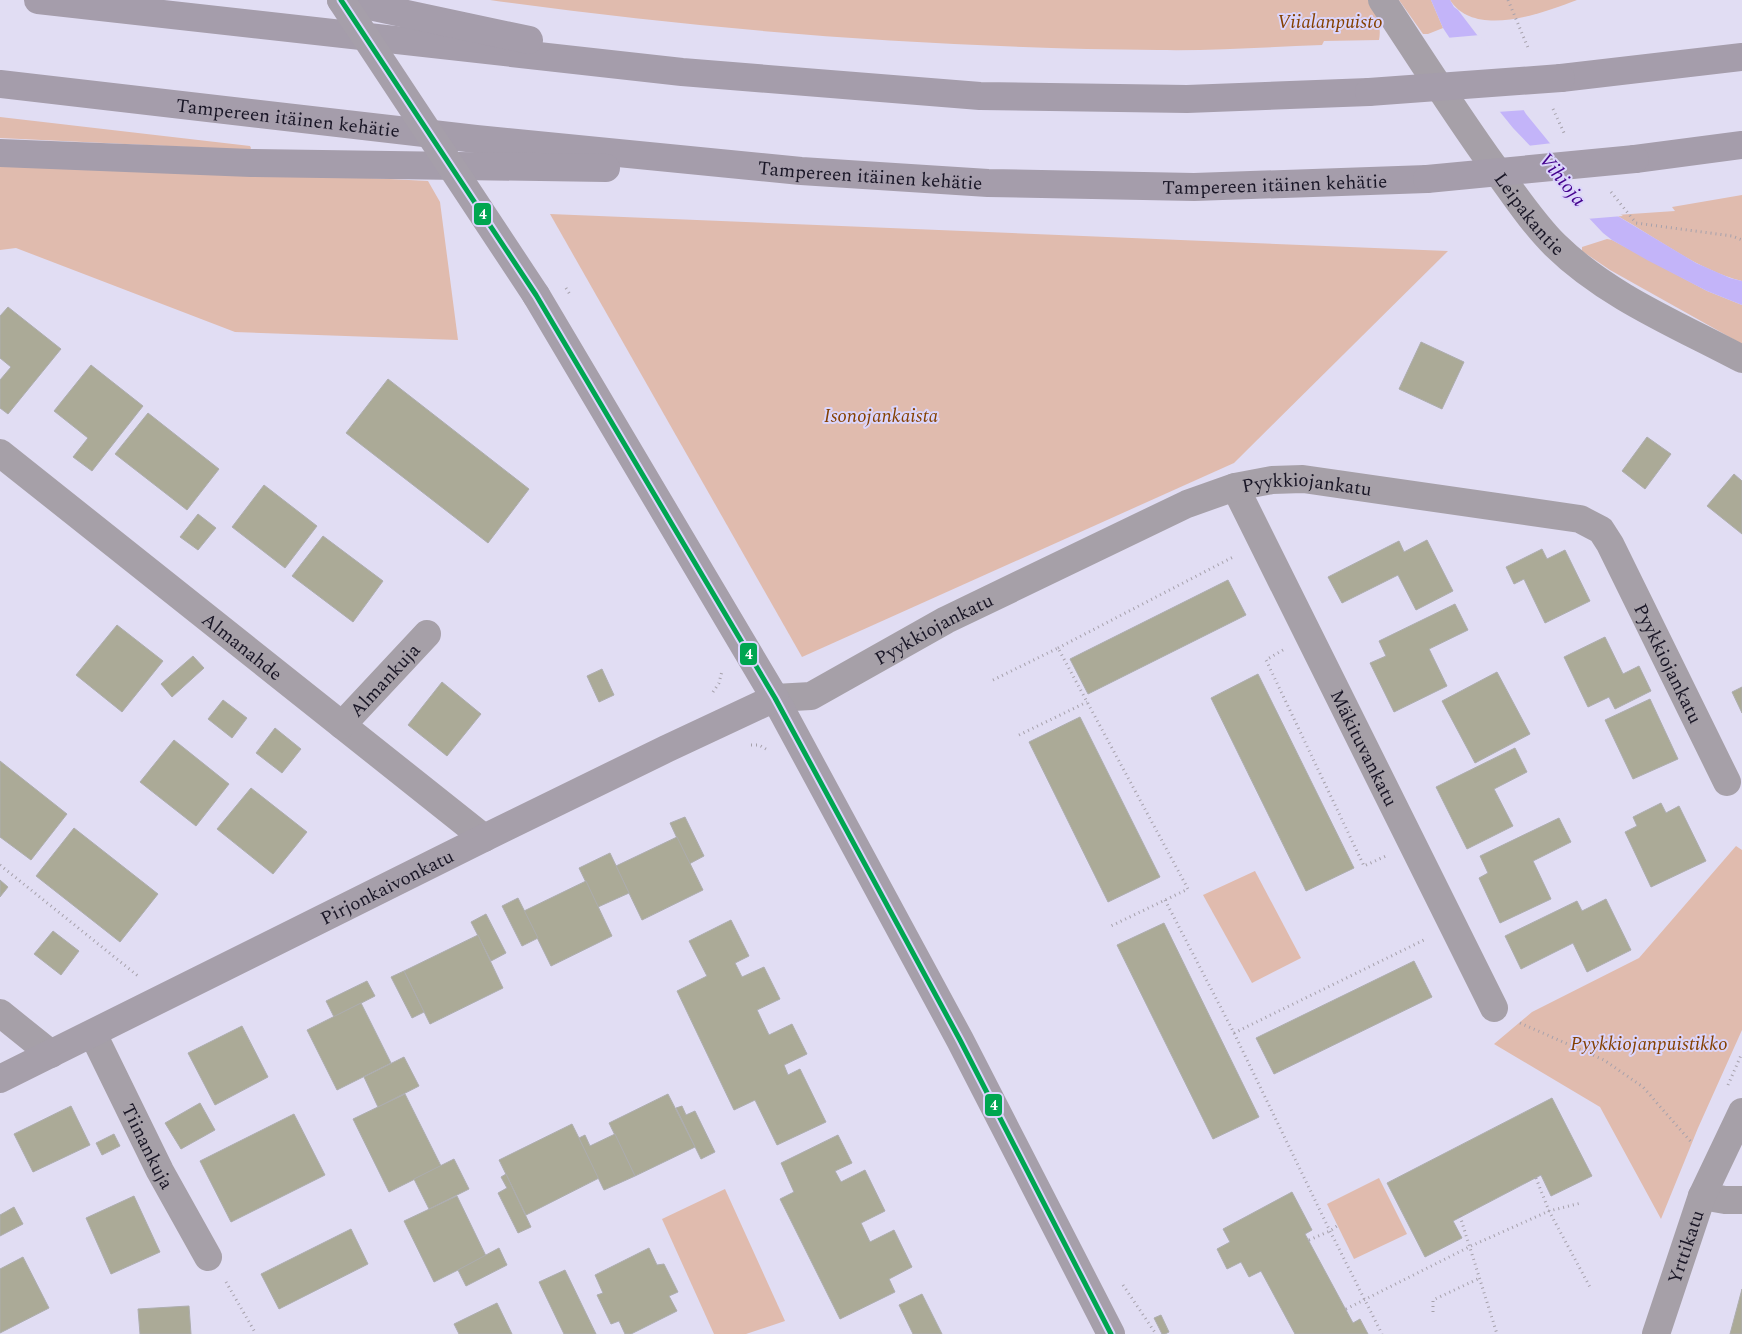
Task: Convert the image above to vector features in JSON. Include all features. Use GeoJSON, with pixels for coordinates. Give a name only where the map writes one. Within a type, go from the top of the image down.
{"type":"FeatureCollection","features":[{"type":"Feature","properties":{"kind":"highway"},"geometry":{"type":"LineString","coordinates":[[38,0],[682,72],[980,96],[1188,99],[1369,92],[1561,78],[1742,57]]}},
{"type":"Feature","properties":{"kind":"highway"},"geometry":{"type":"LineString","coordinates":[[341,0],[682,72]]}},
{"type":"Feature","properties":{"kind":"highway","name":"Tampereen itäinen kehätie"},"geometry":{"type":"LineString","coordinates":[[0,84],[476,139],[801,171],[988,183],[1194,187],[1426,179],[1635,160],[1742,145]]}},
{"type":"Feature","properties":{"kind":"highway"},"geometry":{"type":"LineString","coordinates":[[0,152],[251,163],[801,171]]}},
{"type":"Feature","properties":{"kind":"main road"},"geometry":{"type":"LineString","coordinates":[[341,0],[536,294],[775,698],[960,1040],[1110,1334]]}},
{"type":"Feature","properties":{"kind":"main road","name":"Pirjonkaivonkatu"},"geometry":{"type":"LineString","coordinates":[[0,1078],[93,1034],[484,838],[775,698]]}},
{"type":"Feature","properties":{"kind":"street","name":"Leipakantie"},"geometry":{"type":"LineString","coordinates":[[1382,0],[1468,130],[1519,202],[1554,244],[1608,287],[1742,359]]}},
{"type":"Feature","properties":{"kind":"street","name":"Almanahde"},"geometry":{"type":"LineString","coordinates":[[0,453],[484,838]]}},
{"type":"Feature","properties":{"kind":"street","name":"Pyykkiojankatu"},"geometry":{"type":"LineString","coordinates":[[775,698],[811,696],[946,620],[1187,504],[1235,488],[1272,480],[1303,479],[1580,519],[1601,530],[1610,544],[1727,782]]}},
{"type":"Feature","properties":{"kind":"street","name":"Mäkituvankatu"},"geometry":{"type":"LineString","coordinates":[[1235,488],[1494,1008]]}},
{"type":"Feature","properties":{"kind":"street","name":"Almankuja"},"geometry":{"type":"LineString","coordinates":[[342,725],[427,634]]}},
{"type":"Feature","properties":{"kind":"street"},"geometry":{"type":"LineString","coordinates":[[0,1013],[51,1054]]}},
{"type":"Feature","properties":{"kind":"street","name":"Tiinankuja"},"geometry":{"type":"LineString","coordinates":[[93,1034],[160,1171],[208,1257]]}},
{"type":"Feature","properties":{"kind":"street"},"geometry":{"type":"LineString","coordinates":[[1702,1196],[1742,1112]]}},
{"type":"Feature","properties":{"kind":"street","name":"Yrttikatu"},"geometry":{"type":"LineString","coordinates":[[1656,1334],[1702,1196],[1725,1200],[1742,1200]]}},
{"type":"Feature","properties":{"kind":"path"},"geometry":{"type":"LineString","coordinates":[[993,680],[1262,542]]}},
{"type":"Feature","properties":{"kind":"path"},"geometry":{"type":"LineString","coordinates":[[1308,636],[1266,660],[1364,866],[1411,844]]}},
{"type":"Feature","properties":{"kind":"path"},"geometry":{"type":"LineString","coordinates":[[1058,648],[1188,889],[1111,926]]}},
{"type":"Feature","properties":{"kind":"path"},"geometry":{"type":"LineString","coordinates":[[1019,735],[1087,702]]}},
{"type":"Feature","properties":{"kind":"path"},"geometry":{"type":"LineString","coordinates":[[750,744],[767,749]]}},
{"type":"Feature","properties":{"kind":"path"},"geometry":{"type":"LineString","coordinates":[[0,865],[143,980]]}},
{"type":"Feature","properties":{"kind":"path"},"geometry":{"type":"LineString","coordinates":[[1165,900],[1234,1033],[1330,1232],[1382,1334]]}},
{"type":"Feature","properties":{"kind":"path"},"geometry":{"type":"LineString","coordinates":[[1234,1033],[1452,926]]}},
{"type":"Feature","properties":{"kind":"path"},"geometry":{"type":"LineString","coordinates":[[1494,1008],[1531,1029],[1604,1060],[1643,1087],[1693,1144]]}},
{"type":"Feature","properties":{"kind":"path"},"geometry":{"type":"LineString","coordinates":[[1536,1178],[1549,1211],[1591,1289]]}},
{"type":"Feature","properties":{"kind":"path"},"geometry":{"type":"LineString","coordinates":[[1346,1308],[1471,1246],[1549,1211],[1580,1203]]}},
{"type":"Feature","properties":{"kind":"path"},"geometry":{"type":"LineString","coordinates":[[1460,1216],[1471,1246],[1497,1334]]}},
{"type":"Feature","properties":{"kind":"path"},"geometry":{"type":"LineString","coordinates":[[1309,1240],[1330,1232],[1337,1226]]}},
{"type":"Feature","properties":{"kind":"path"},"geometry":{"type":"LineString","coordinates":[[208,1257],[227,1283],[256,1334]]}},
{"type":"Feature","properties":{"kind":"path"},"geometry":{"type":"LineString","coordinates":[[1433,1312],[1433,1300],[1480,1278]]}},
{"type":"Feature","properties":{"kind":"green space","name":"Viialanpuisto"},"geometry":{"type":"Polygon","coordinates":[[[490,0],[1368,0],[1378,19],[1380,34],[1379,40],[1324,41],[1322,45],[1220,49],[1074,49],[991,46],[740,29],[656,21],[490,0]]]}},
{"type":"Feature","properties":{"kind":"green space"},"geometry":{"type":"Polygon","coordinates":[[[1399,0],[1431,0],[1443,28],[1423,34],[1399,0]]]}},
{"type":"Feature","properties":{"kind":"green space"},"geometry":{"type":"Polygon","coordinates":[[[1450,0],[1577,0],[1528,16],[1492,21],[1476,18],[1461,12],[1450,0]]]}},
{"type":"Feature","properties":{"kind":"green space"},"geometry":{"type":"Polygon","coordinates":[[[0,117],[250,146],[251,148],[250,150],[0,138],[0,117]]]}},
{"type":"Feature","properties":{"kind":"green space"},"geometry":{"type":"Polygon","coordinates":[[[0,162],[160,167],[428,181],[440,202],[458,340],[235,332],[16,248],[0,250],[0,162]]]}},
{"type":"Feature","properties":{"kind":"green space"},"geometry":{"type":"Polygon","coordinates":[[[1742,195],[1742,281],[1708,269],[1616,215],[1675,211],[1672,207],[1742,195]]]}},
{"type":"Feature","properties":{"kind":"green space","name":"Isonojankaista"},"geometry":{"type":"Polygon","coordinates":[[[550,214],[1448,251],[1234,463],[802,657],[550,214]]]}},
{"type":"Feature","properties":{"kind":"green space"},"geometry":{"type":"Polygon","coordinates":[[[1607,239],[1707,291],[1742,305],[1742,344],[1610,270],[1582,251],[1582,247],[1607,239]]]}},
{"type":"Feature","properties":{"kind":"green space","name":"Pyykkiojanpuistikko"},"geometry":{"type":"Polygon","coordinates":[[[1736,846],[1742,850],[1742,1030],[1698,1128],[1661,1219],[1600,1107],[1494,1044],[1532,1012],[1639,958],[1736,846]]]}},
{"type":"Feature","properties":{"kind":"green space"},"geometry":{"type":"Polygon","coordinates":[[[1255,871],[1301,958],[1252,983],[1203,895],[1255,871]]]}},
{"type":"Feature","properties":{"kind":"green space"},"geometry":{"type":"Polygon","coordinates":[[[1379,1178],[1407,1234],[1354,1259],[1327,1204],[1379,1178]]]}},
{"type":"Feature","properties":{"kind":"green space"},"geometry":{"type":"Polygon","coordinates":[[[725,1189],[785,1321],[746,1334],[714,1334],[662,1219],[725,1189]]]}},
{"type":"Feature","properties":{"kind":"water","name":"Vihioja"},"geometry":{"type":"Polygon","coordinates":[[[1431,0],[1450,0],[1484,44],[1526,114],[1589,191],[1616,215],[1696,263],[1730,278],[1742,281],[1742,305],[1707,291],[1647,260],[1603,233],[1492,102],[1443,28],[1431,0]]]}},
{"type":"Feature","properties":{"kind":"pier"},"geometry":{"type":"Polygon","coordinates":[[[1480,35],[1527,110],[1497,112],[1446,38],[1480,35]]]}},
{"type":"Feature","properties":{"kind":"pier"},"geometry":{"type":"Polygon","coordinates":[[[1553,143],[1591,189],[1604,202],[1623,216],[1586,219],[1527,146],[1553,143]]]}},
{"type":"Feature","properties":{"kind":"building"},"geometry":{"type":"Polygon","coordinates":[[[8,307],[61,349],[8,414],[0,408],[0,380],[11,367],[0,358],[0,316],[8,307]]]}},
{"type":"Feature","properties":{"kind":"building"},"geometry":{"type":"Polygon","coordinates":[[[1421,342],[1464,362],[1442,409],[1399,389],[1421,342]]]}},
{"type":"Feature","properties":{"kind":"building"},"geometry":{"type":"Polygon","coordinates":[[[91,365],[143,406],[92,471],[73,457],[88,438],[54,411],[91,365]]]}},
{"type":"Feature","properties":{"kind":"building"},"geometry":{"type":"Polygon","coordinates":[[[388,379],[529,489],[488,543],[346,433],[388,379]]]}},
{"type":"Feature","properties":{"kind":"building"},"geometry":{"type":"Polygon","coordinates":[[[148,413],[219,469],[187,510],[115,454],[148,413]]]}},
{"type":"Feature","properties":{"kind":"building"},"geometry":{"type":"Polygon","coordinates":[[[1647,437],[1671,454],[1645,489],[1622,471],[1647,437]]]}},
{"type":"Feature","properties":{"kind":"building"},"geometry":{"type":"Polygon","coordinates":[[[1734,474],[1742,481],[1742,534],[1707,506],[1734,474]]]}},
{"type":"Feature","properties":{"kind":"building"},"geometry":{"type":"Polygon","coordinates":[[[264,485],[317,526],[285,568],[232,527],[264,485]]]}},
{"type":"Feature","properties":{"kind":"building"},"geometry":{"type":"Polygon","coordinates":[[[198,514],[216,528],[198,550],[180,537],[198,514]]]}},
{"type":"Feature","properties":{"kind":"building"},"geometry":{"type":"Polygon","coordinates":[[[323,536],[383,581],[353,622],[292,576],[323,536]]]}},
{"type":"Feature","properties":{"kind":"building"},"geometry":{"type":"Polygon","coordinates":[[[1427,540],[1453,591],[1416,610],[1398,575],[1342,603],[1328,577],[1399,541],[1404,552],[1427,540]]]}},
{"type":"Feature","properties":{"kind":"building"},"geometry":{"type":"Polygon","coordinates":[[[1542,549],[1547,559],[1565,550],[1590,601],[1545,623],[1524,579],[1514,584],[1506,567],[1542,549]]]}},
{"type":"Feature","properties":{"kind":"building"},"geometry":{"type":"Polygon","coordinates":[[[1228,580],[1246,615],[1088,694],[1070,659],[1228,580]]]}},
{"type":"Feature","properties":{"kind":"building"},"geometry":{"type":"Polygon","coordinates":[[[1455,604],[1468,630],[1429,649],[1447,686],[1394,712],[1370,663],[1386,656],[1379,641],[1455,604]]]}},
{"type":"Feature","properties":{"kind":"building"},"geometry":{"type":"Polygon","coordinates":[[[117,625],[163,661],[122,712],[76,675],[117,625]]]}},
{"type":"Feature","properties":{"kind":"building"},"geometry":{"type":"Polygon","coordinates":[[[1605,637],[1623,674],[1639,666],[1651,691],[1615,709],[1609,697],[1588,707],[1564,657],[1605,637]]]}},
{"type":"Feature","properties":{"kind":"building"},"geometry":{"type":"Polygon","coordinates":[[[193,656],[204,668],[172,697],[161,684],[193,656]]]}},
{"type":"Feature","properties":{"kind":"building"},"geometry":{"type":"Polygon","coordinates":[[[602,669],[614,695],[599,702],[587,676],[602,669]]]}},
{"type":"Feature","properties":{"kind":"building"},"geometry":{"type":"Polygon","coordinates":[[[1497,672],[1530,734],[1475,763],[1442,701],[1497,672]]]}},
{"type":"Feature","properties":{"kind":"building"},"geometry":{"type":"Polygon","coordinates":[[[1258,674],[1354,868],[1306,891],[1211,698],[1258,674]]]}},
{"type":"Feature","properties":{"kind":"building"},"geometry":{"type":"Polygon","coordinates":[[[442,682],[481,714],[447,756],[408,725],[442,682]]]}},
{"type":"Feature","properties":{"kind":"building"},"geometry":{"type":"Polygon","coordinates":[[[1742,687],[1742,713],[1732,692],[1742,687]]]}},
{"type":"Feature","properties":{"kind":"building"},"geometry":{"type":"Polygon","coordinates":[[[1650,699],[1678,759],[1633,779],[1605,720],[1650,699]]]}},
{"type":"Feature","properties":{"kind":"building"},"geometry":{"type":"Polygon","coordinates":[[[223,700],[247,718],[232,738],[208,719],[223,700]]]}},
{"type":"Feature","properties":{"kind":"building"},"geometry":{"type":"Polygon","coordinates":[[[1080,717],[1160,877],[1108,902],[1029,742],[1080,717]]]}},
{"type":"Feature","properties":{"kind":"building"},"geometry":{"type":"Polygon","coordinates":[[[275,728],[301,749],[282,773],[256,753],[275,728]]]}},
{"type":"Feature","properties":{"kind":"building"},"geometry":{"type":"Polygon","coordinates":[[[174,740],[229,784],[196,826],[140,782],[174,740]]]}},
{"type":"Feature","properties":{"kind":"building"},"geometry":{"type":"Polygon","coordinates":[[[1515,748],[1527,772],[1494,789],[1513,826],[1467,849],[1436,787],[1515,748]]]}},
{"type":"Feature","properties":{"kind":"building"},"geometry":{"type":"Polygon","coordinates":[[[0,761],[67,814],[31,860],[0,837],[0,761]]]}},
{"type":"Feature","properties":{"kind":"building"},"geometry":{"type":"Polygon","coordinates":[[[251,788],[307,832],[273,874],[217,829],[251,788]]]}},
{"type":"Feature","properties":{"kind":"building"},"geometry":{"type":"Polygon","coordinates":[[[1661,803],[1666,813],[1679,806],[1706,861],[1651,887],[1625,832],[1637,826],[1633,817],[1661,803]]]}},
{"type":"Feature","properties":{"kind":"building"},"geometry":{"type":"Polygon","coordinates":[[[685,817],[704,856],[689,864],[670,823],[685,817]]]}},
{"type":"Feature","properties":{"kind":"building"},"geometry":{"type":"Polygon","coordinates":[[[1559,818],[1571,842],[1533,861],[1551,899],[1500,923],[1479,878],[1488,873],[1480,856],[1559,818]]]}},
{"type":"Feature","properties":{"kind":"building"},"geometry":{"type":"Polygon","coordinates":[[[74,828],[158,894],[120,942],[36,876],[74,828]]]}},
{"type":"Feature","properties":{"kind":"building"},"geometry":{"type":"Polygon","coordinates":[[[677,837],[703,890],[642,920],[616,866],[677,837]]]}},
{"type":"Feature","properties":{"kind":"building"},"geometry":{"type":"Polygon","coordinates":[[[610,853],[629,893],[598,907],[579,868],[610,853]]]}},
{"type":"Feature","properties":{"kind":"building"},"geometry":{"type":"Polygon","coordinates":[[[0,880],[8,887],[0,897],[0,880]]]}},
{"type":"Feature","properties":{"kind":"building"},"geometry":{"type":"Polygon","coordinates":[[[586,881],[612,936],[551,966],[524,911],[586,881]]]}},
{"type":"Feature","properties":{"kind":"building"},"geometry":{"type":"Polygon","coordinates":[[[518,898],[538,938],[522,946],[502,906],[518,898]]]}},
{"type":"Feature","properties":{"kind":"building"},"geometry":{"type":"Polygon","coordinates":[[[1606,899],[1631,950],[1587,972],[1573,943],[1521,969],[1505,936],[1577,901],[1582,911],[1606,899]]]}},
{"type":"Feature","properties":{"kind":"building"},"geometry":{"type":"Polygon","coordinates":[[[486,914],[506,953],[491,961],[471,922],[486,914]]]}},
{"type":"Feature","properties":{"kind":"building"},"geometry":{"type":"Polygon","coordinates":[[[731,920],[749,956],[735,963],[742,977],[764,967],[780,999],[757,1010],[769,1035],[792,1024],[807,1054],[784,1065],[788,1075],[800,1069],[826,1122],[777,1145],[755,1100],[734,1110],[677,991],[707,976],[689,941],[731,920]]]}},
{"type":"Feature","properties":{"kind":"building"},"geometry":{"type":"Polygon","coordinates":[[[1164,923],[1259,1117],[1213,1139],[1117,945],[1164,923]]]}},
{"type":"Feature","properties":{"kind":"building"},"geometry":{"type":"Polygon","coordinates":[[[53,931],[79,951],[61,975],[34,954],[53,931]]]}},
{"type":"Feature","properties":{"kind":"building"},"geometry":{"type":"Polygon","coordinates":[[[478,935],[503,988],[430,1024],[404,971],[478,935]]]}},
{"type":"Feature","properties":{"kind":"building"},"geometry":{"type":"Polygon","coordinates":[[[1414,961],[1432,997],[1274,1074],[1256,1038],[1414,961]]]}},
{"type":"Feature","properties":{"kind":"building"},"geometry":{"type":"Polygon","coordinates":[[[404,971],[424,1012],[412,1018],[391,977],[404,971]]]}},
{"type":"Feature","properties":{"kind":"building"},"geometry":{"type":"Polygon","coordinates":[[[367,981],[375,996],[334,1017],[326,1001],[367,981]]]}},
{"type":"Feature","properties":{"kind":"building"},"geometry":{"type":"Polygon","coordinates":[[[361,1003],[391,1063],[337,1090],[307,1030],[361,1003]]]}},
{"type":"Feature","properties":{"kind":"building"},"geometry":{"type":"Polygon","coordinates":[[[242,1026],[268,1077],[215,1105],[188,1053],[242,1026]]]}},
{"type":"Feature","properties":{"kind":"building"},"geometry":{"type":"Polygon","coordinates":[[[404,1057],[419,1086],[378,1107],[364,1077],[404,1057]]]}},
{"type":"Feature","properties":{"kind":"building"},"geometry":{"type":"Polygon","coordinates":[[[405,1094],[441,1166],[389,1192],[353,1119],[405,1094]]]}},
{"type":"Feature","properties":{"kind":"building"},"geometry":{"type":"Polygon","coordinates":[[[668,1094],[695,1147],[635,1176],[609,1123],[668,1094]]]}},
{"type":"Feature","properties":{"kind":"building"},"geometry":{"type":"Polygon","coordinates":[[[1552,1098],[1592,1176],[1551,1196],[1541,1175],[1453,1221],[1462,1238],[1425,1257],[1387,1183],[1552,1098]]]}},
{"type":"Feature","properties":{"kind":"building"},"geometry":{"type":"Polygon","coordinates":[[[200,1103],[215,1130],[181,1149],[165,1123],[200,1103]]]}},
{"type":"Feature","properties":{"kind":"building"},"geometry":{"type":"Polygon","coordinates":[[[71,1106],[90,1145],[33,1172],[14,1134],[71,1106]]]}},
{"type":"Feature","properties":{"kind":"building"},"geometry":{"type":"Polygon","coordinates":[[[682,1106],[686,1115],[695,1111],[715,1152],[701,1159],[676,1108],[682,1106]]]}},
{"type":"Feature","properties":{"kind":"building"},"geometry":{"type":"Polygon","coordinates":[[[294,1114],[325,1175],[231,1222],[200,1161],[294,1114]]]}},
{"type":"Feature","properties":{"kind":"building"},"geometry":{"type":"Polygon","coordinates":[[[572,1124],[599,1178],[526,1215],[499,1160],[572,1124]]]}},
{"type":"Feature","properties":{"kind":"building"},"geometry":{"type":"Polygon","coordinates":[[[114,1134],[120,1146],[102,1155],[96,1143],[114,1134]]]}},
{"type":"Feature","properties":{"kind":"building"},"geometry":{"type":"Polygon","coordinates":[[[615,1134],[635,1176],[604,1190],[579,1138],[585,1135],[590,1146],[615,1134]]]}},
{"type":"Feature","properties":{"kind":"building"},"geometry":{"type":"Polygon","coordinates":[[[838,1135],[852,1163],[835,1171],[841,1182],[865,1170],[885,1211],[861,1223],[870,1242],[894,1230],[912,1267],[889,1279],[895,1292],[840,1319],[780,1199],[794,1192],[781,1163],[838,1135]]]}},
{"type":"Feature","properties":{"kind":"building"},"geometry":{"type":"Polygon","coordinates":[[[454,1159],[469,1189],[429,1209],[414,1179],[454,1159]]]}},
{"type":"Feature","properties":{"kind":"building"},"geometry":{"type":"Polygon","coordinates":[[[506,1174],[531,1227],[518,1233],[498,1193],[507,1188],[501,1177],[506,1174]]]}},
{"type":"Feature","properties":{"kind":"building"},"geometry":{"type":"Polygon","coordinates":[[[1292,1192],[1312,1230],[1305,1234],[1353,1323],[1360,1319],[1368,1334],[1295,1334],[1261,1271],[1249,1277],[1241,1262],[1227,1269],[1217,1249],[1230,1242],[1223,1229],[1292,1192]]]}},
{"type":"Feature","properties":{"kind":"building"},"geometry":{"type":"Polygon","coordinates":[[[134,1196],[160,1252],[111,1274],[86,1218],[134,1196]]]}},
{"type":"Feature","properties":{"kind":"building"},"geometry":{"type":"Polygon","coordinates":[[[457,1196],[486,1256],[434,1282],[404,1221],[457,1196]]]}},
{"type":"Feature","properties":{"kind":"building"},"geometry":{"type":"Polygon","coordinates":[[[14,1207],[23,1224],[0,1236],[0,1215],[14,1207]]]}},
{"type":"Feature","properties":{"kind":"building"},"geometry":{"type":"Polygon","coordinates":[[[351,1229],[368,1264],[279,1309],[261,1274],[351,1229]]]}},
{"type":"Feature","properties":{"kind":"building"},"geometry":{"type":"Polygon","coordinates":[[[499,1248],[507,1265],[466,1286],[458,1270],[499,1248]]]}},
{"type":"Feature","properties":{"kind":"building"},"geometry":{"type":"Polygon","coordinates":[[[649,1248],[657,1265],[664,1264],[678,1292],[669,1296],[677,1311],[631,1334],[625,1334],[619,1321],[611,1324],[597,1295],[603,1293],[595,1275],[649,1248]]]}},
{"type":"Feature","properties":{"kind":"building"},"geometry":{"type":"Polygon","coordinates":[[[23,1257],[49,1308],[0,1333],[0,1269],[23,1257]]]}},
{"type":"Feature","properties":{"kind":"building"},"geometry":{"type":"Polygon","coordinates":[[[565,1270],[596,1334],[564,1334],[539,1282],[565,1270]]]}},
{"type":"Feature","properties":{"kind":"building"},"geometry":{"type":"Polygon","coordinates":[[[1742,1289],[1742,1334],[1730,1334],[1742,1289]]]}},
{"type":"Feature","properties":{"kind":"building"},"geometry":{"type":"Polygon","coordinates":[[[922,1294],[942,1334],[913,1334],[899,1305],[922,1294]]]}},
{"type":"Feature","properties":{"kind":"building"},"geometry":{"type":"Polygon","coordinates":[[[497,1303],[512,1334],[459,1334],[454,1324],[497,1303]]]}},
{"type":"Feature","properties":{"kind":"building"},"geometry":{"type":"Polygon","coordinates":[[[189,1306],[191,1334],[140,1334],[138,1309],[189,1306]]]}},
{"type":"Feature","properties":{"kind":"building"},"geometry":{"type":"Polygon","coordinates":[[[1161,1315],[1169,1332],[1165,1334],[1162,1334],[1154,1318],[1161,1315]]]}},
{"type":"Feature","properties":{"kind":"transit line","name":"4"},"geometry":{"type":"LineString","coordinates":[[341,0],[536,295],[775,698],[960,1040],[1111,1334]]}}]}
